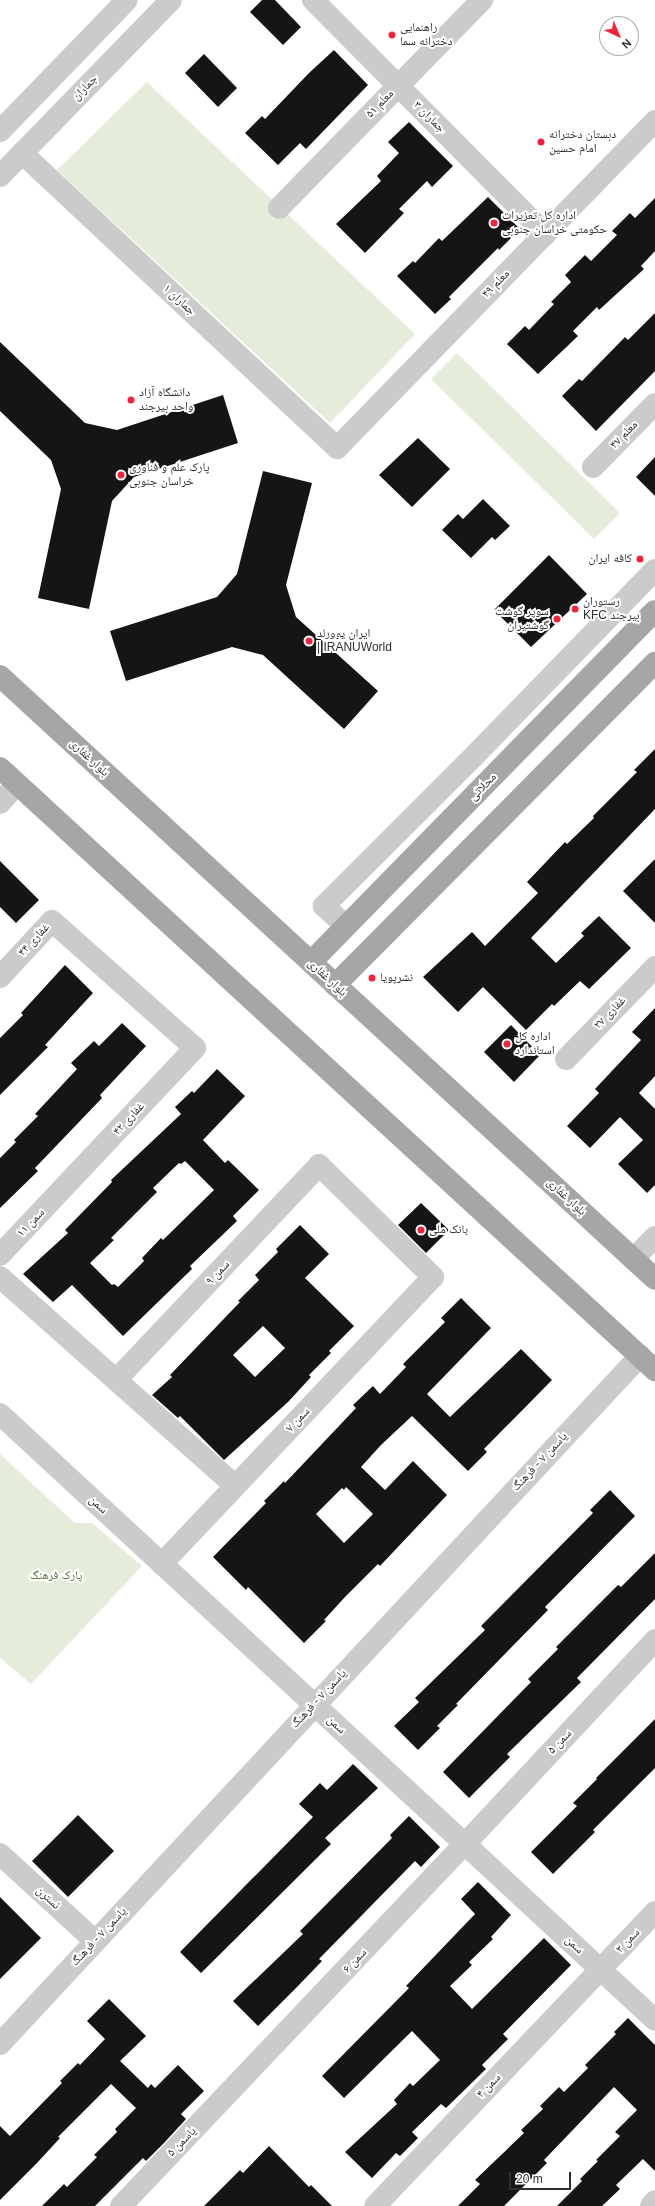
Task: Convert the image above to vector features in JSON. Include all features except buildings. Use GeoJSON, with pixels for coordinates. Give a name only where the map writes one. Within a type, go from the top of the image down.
{"type":"FeatureCollection","features":[{"type":"Feature","properties":{"kind":"main road","name":"محلاتی"},"geometry":{"type":"LineString","coordinates":[[311,962],[655,611]]}},
{"type":"Feature","properties":{"kind":"main road"},"geometry":{"type":"LineString","coordinates":[[335,985],[655,664]]}},
{"type":"Feature","properties":{"kind":"main road","name":"بلوار غفاری"},"geometry":{"type":"LineString","coordinates":[[0,676],[655,1279]]}},
{"type":"Feature","properties":{"kind":"main road"},"geometry":{"type":"LineString","coordinates":[[0,768],[647,1363]]}},
{"type":"Feature","properties":{"kind":"street"},"geometry":{"type":"LineString","coordinates":[[0,131],[127,0]]}},
{"type":"Feature","properties":{"kind":"street","name":"جماران"},"geometry":{"type":"LineString","coordinates":[[0,176],[171,0]]}},
{"type":"Feature","properties":{"kind":"street","name":"جماران ۳"},"geometry":{"type":"LineString","coordinates":[[313,0],[545,234]]}},
{"type":"Feature","properties":{"kind":"street","name":"معلم ۵۱"},"geometry":{"type":"LineString","coordinates":[[279,208],[482,0]]}},
{"type":"Feature","properties":{"kind":"street","name":"معلم ۴۹"},"geometry":{"type":"LineString","coordinates":[[337,448],[655,121]]}},
{"type":"Feature","properties":{"kind":"street","name":"جماران ۱"},"geometry":{"type":"LineString","coordinates":[[22,153],[337,448]]}},
{"type":"Feature","properties":{"kind":"street","name":"معلم ۴۷"},"geometry":{"type":"LineString","coordinates":[[593,467],[655,404]]}},
{"type":"Feature","properties":{"kind":"street"},"geometry":{"type":"LineString","coordinates":[[346,926],[324,906],[475,755],[655,570]]}},
{"type":"Feature","properties":{"kind":"street"},"geometry":{"type":"LineString","coordinates":[[475,755],[495,774]]}},
{"type":"Feature","properties":{"kind":"street"},"geometry":{"type":"LineString","coordinates":[[0,803],[17,784]]}},
{"type":"Feature","properties":{"kind":"street"},"geometry":{"type":"LineString","coordinates":[[408,822],[430,841]]}},
{"type":"Feature","properties":{"kind":"street","name":"غفاری ۴۴"},"geometry":{"type":"LineString","coordinates":[[0,977],[52,920],[195,1048]]}},
{"type":"Feature","properties":{"kind":"street","name":"غفاری ۲۷"},"geometry":{"type":"LineString","coordinates":[[566,1059],[655,967]]}},
{"type":"Feature","properties":{"kind":"street","name":"غفاری ۴۲"},"geometry":{"type":"LineString","coordinates":[[63,1190],[195,1048]]}},
{"type":"Feature","properties":{"kind":"street","name":"سمن ۷"},"geometry":{"type":"LineString","coordinates":[[162,1564],[433,1277],[319,1165]]}},
{"type":"Feature","properties":{"kind":"street","name":"سمن ۹"},"geometry":{"type":"LineString","coordinates":[[116,1380],[319,1165]]}},
{"type":"Feature","properties":{"kind":"street","name":"سمن ۱۱"},"geometry":{"type":"LineString","coordinates":[[0,1255],[63,1190]]}},
{"type":"Feature","properties":{"kind":"street"},"geometry":{"type":"LineString","coordinates":[[633,1259],[655,1237]]}},
{"type":"Feature","properties":{"kind":"street"},"geometry":{"type":"LineString","coordinates":[[0,1277],[235,1486]]}},
{"type":"Feature","properties":{"kind":"street","name":"یاسمن ۷ - فرهنگ"},"geometry":{"type":"LineString","coordinates":[[0,2044],[314,1704],[647,1363]]}},
{"type":"Feature","properties":{"kind":"street","name":"سمن"},"geometry":{"type":"LineString","coordinates":[[0,1414],[655,2020]]}},
{"type":"Feature","properties":{"kind":"street","name":"سمن ۵"},"geometry":{"type":"LineString","coordinates":[[465,1844],[655,1640]]}},
{"type":"Feature","properties":{"kind":"street","name":"سمن ۶"},"geometry":{"type":"LineString","coordinates":[[244,2078],[465,1844]]}},
{"type":"Feature","properties":{"kind":"street","name":"نسترن"},"geometry":{"type":"LineString","coordinates":[[0,1854],[95,1941]]}},
{"type":"Feature","properties":{"kind":"street","name":"سمن ۳"},"geometry":{"type":"LineString","coordinates":[[601,1970],[655,1912]]}},
{"type":"Feature","properties":{"kind":"street","name":"سمن ۴"},"geometry":{"type":"LineString","coordinates":[[376,2205],[601,1970]]}},
{"type":"Feature","properties":{"kind":"street","name":"یاسمن ۵"},"geometry":{"type":"LineString","coordinates":[[121,2206],[244,2078]]}},
{"type":"Feature","properties":{"kind":"street"},"geometry":{"type":"LineString","coordinates":[[651,2206],[655,2202]]}},
{"type":"Feature","properties":{"kind":"green space"},"geometry":{"type":"Polygon","coordinates":[[[147,82],[415,334],[330,423],[57,170],[147,82]]]}},
{"type":"Feature","properties":{"kind":"green space"},"geometry":{"type":"Polygon","coordinates":[[[457,353],[620,513],[594,539],[431,379],[457,353]]]}},
{"type":"Feature","properties":{"kind":"green space","name":"پارک فرهنگ"},"geometry":{"type":"Polygon","coordinates":[[[0,1454],[75,1523],[92,1523],[142,1566],[31,1684],[0,1658],[0,1454]]]}},
{"type":"Feature","properties":{"kind":"place","name":"راهنمایی دخترانه سما"},"geometry":{"type":"Point","coordinates":[392,35]}},
{"type":"Feature","properties":{"kind":"place","name":"دبستان دخترانه امام حسین"},"geometry":{"type":"Point","coordinates":[541,142]}},
{"type":"Feature","properties":{"kind":"place","name":"اداره کل تعزیرات حکومتی خراسان جنوبی"},"geometry":{"type":"Point","coordinates":[494,223]}},
{"type":"Feature","properties":{"kind":"place","name":"دانشگاه آزاد واحد بیرجند"},"geometry":{"type":"Point","coordinates":[131,400]}},
{"type":"Feature","properties":{"kind":"place","name":"پارک علم و فناوری خراسان جنوبی"},"geometry":{"type":"Point","coordinates":[121,475]}},
{"type":"Feature","properties":{"kind":"place","name":"کافه ایران"},"geometry":{"type":"Point","coordinates":[640,559]}},
{"type":"Feature","properties":{"kind":"place","name":"رستوران KFC بیرجند"},"geometry":{"type":"Point","coordinates":[575,609]}},
{"type":"Feature","properties":{"kind":"place","name":"سوپر گوشت گوشتیران"},"geometry":{"type":"Point","coordinates":[557,619]}},
{"type":"Feature","properties":{"kind":"place","name":"ایران یوورلد | IRANUWorld"},"geometry":{"type":"Point","coordinates":[309,641]}},
{"type":"Feature","properties":{"kind":"place","name":"نشرپویا"},"geometry":{"type":"Point","coordinates":[372,978]}},
{"type":"Feature","properties":{"kind":"place","name":"اداره کل استاندارد"},"geometry":{"type":"Point","coordinates":[507,1044]}},
{"type":"Feature","properties":{"kind":"place","name":"بانک ملی"},"geometry":{"type":"Point","coordinates":[421,1230]}}]}
